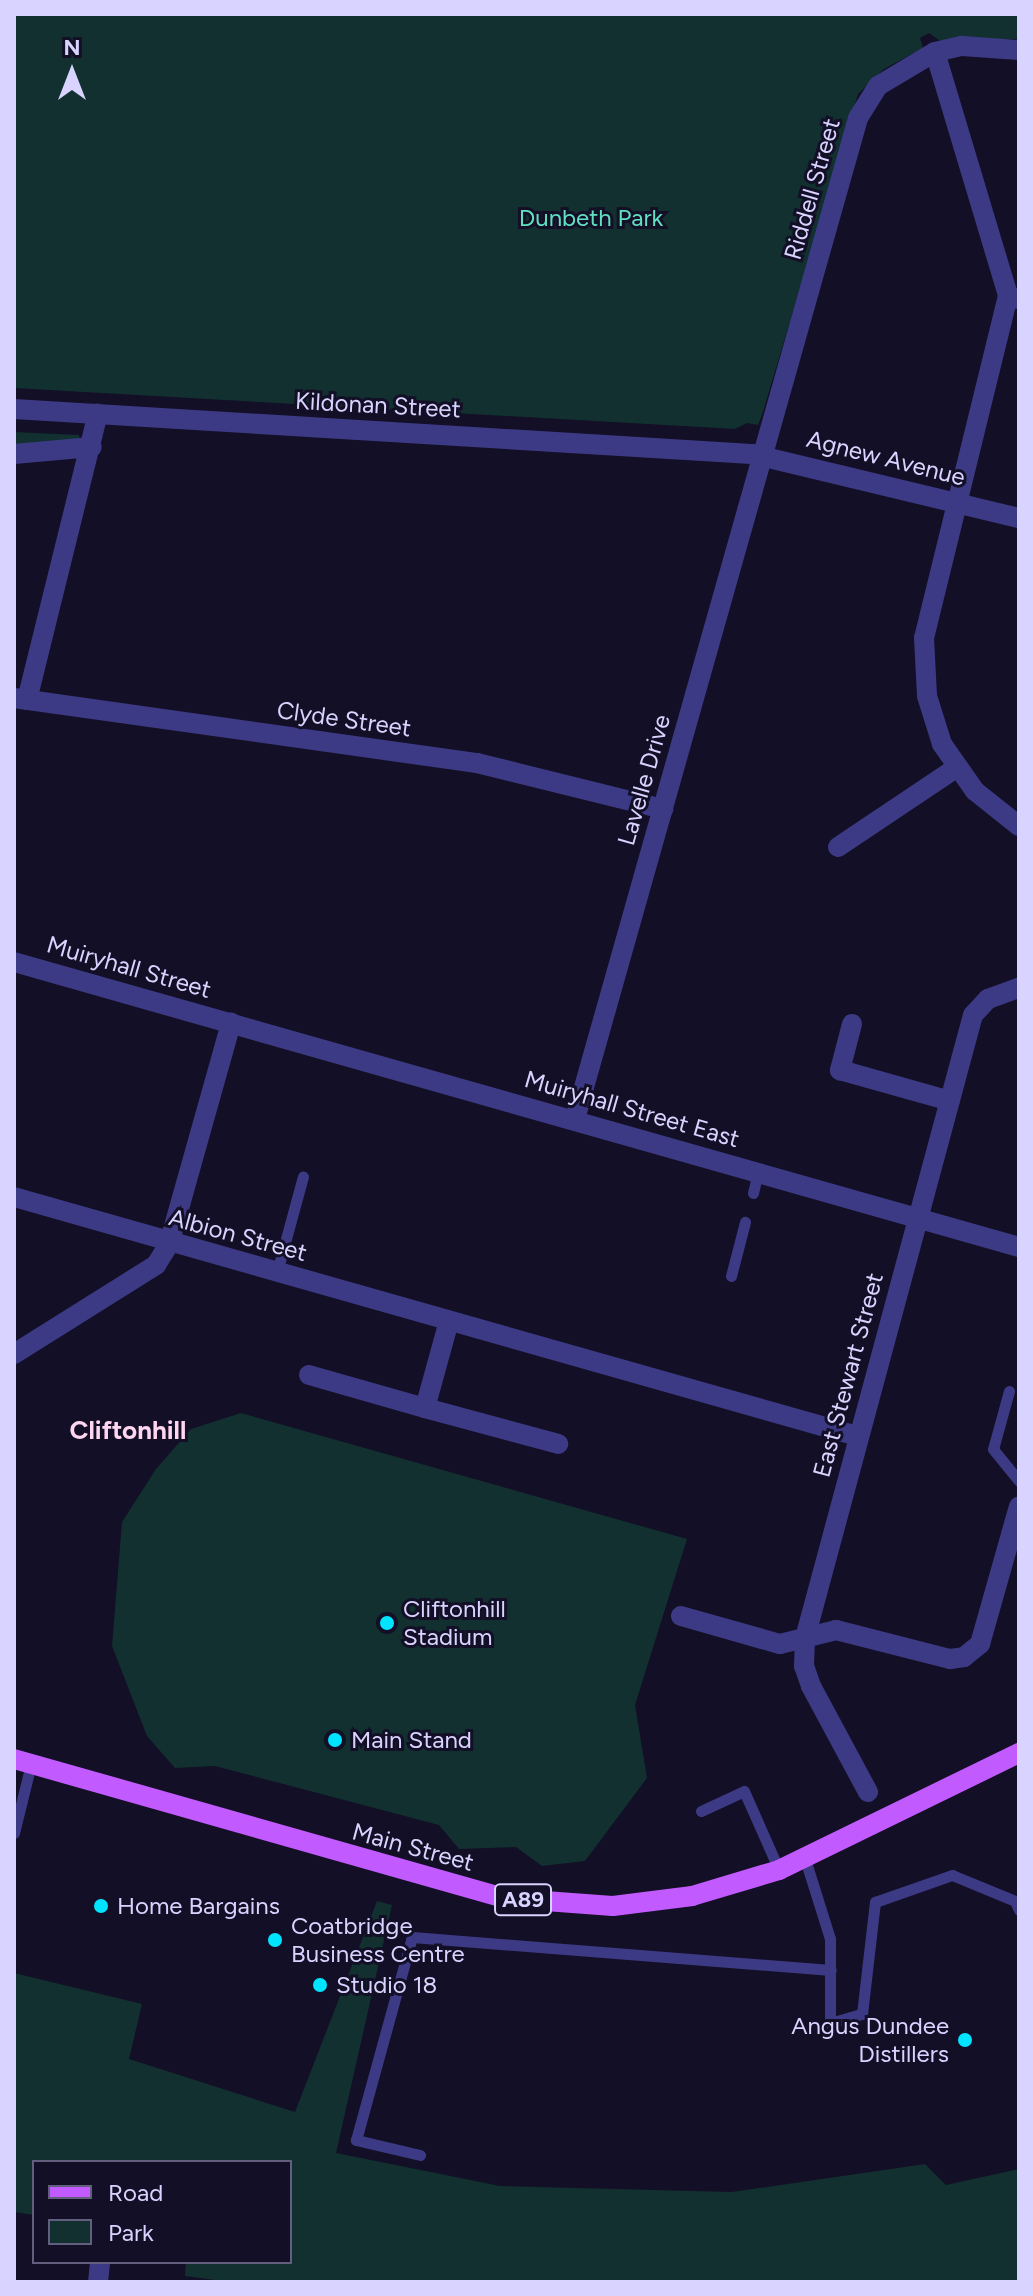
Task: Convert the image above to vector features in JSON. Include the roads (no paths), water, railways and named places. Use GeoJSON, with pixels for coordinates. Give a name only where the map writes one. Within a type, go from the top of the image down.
{"type":"FeatureCollection","features":[{"type":"Feature","properties":{"kind":"main road","name":"Main Street"},"geometry":{"type":"LineString","coordinates":[[23,1762],[504,1898],[569,1905],[647,1903],[738,1885],[805,1859],[1019,1753]]}},
{"type":"Feature","properties":{"kind":"street","name":"Riddell Street"},"geometry":{"type":"LineString","coordinates":[[764,456],[858,118],[878,86],[935,52],[962,46],[1019,50]]}},
{"type":"Feature","properties":{"kind":"street"},"geometry":{"type":"LineString","coordinates":[[935,52],[1013,297],[956,502],[924,638],[932,717],[956,768],[975,791],[1019,826]]}},
{"type":"Feature","properties":{"kind":"street","name":"Kildonan Street"},"geometry":{"type":"LineString","coordinates":[[14,409],[739,453]]}},
{"type":"Feature","properties":{"kind":"street"},"geometry":{"type":"LineString","coordinates":[[21,699],[92,447],[98,414]]}},
{"type":"Feature","properties":{"kind":"street"},"geometry":{"type":"LineString","coordinates":[[14,454],[92,447]]}},
{"type":"Feature","properties":{"kind":"street","name":"Agnew Avenue"},"geometry":{"type":"LineString","coordinates":[[739,453],[764,456],[1019,518]]}},
{"type":"Feature","properties":{"kind":"street","name":"Lavelle Drive"},"geometry":{"type":"LineString","coordinates":[[575,1119],[764,456]]}},
{"type":"Feature","properties":{"kind":"street","name":"Clyde Street"},"geometry":{"type":"LineString","coordinates":[[21,699],[477,763],[663,809]]}},
{"type":"Feature","properties":{"kind":"street"},"geometry":{"type":"LineString","coordinates":[[838,847],[956,768]]}},
{"type":"Feature","properties":{"kind":"street","name":"Muiryhall Street"},"geometry":{"type":"LineString","coordinates":[[14,962],[231,1023]]}},
{"type":"Feature","properties":{"kind":"street","name":"East Stewart Street"},"geometry":{"type":"LineString","coordinates":[[868,1792],[811,1686],[804,1666],[805,1638],[973,1015],[988,999],[1019,988]]}},
{"type":"Feature","properties":{"kind":"street"},"geometry":{"type":"LineString","coordinates":[[14,1354],[140,1277],[169,1244],[231,1023]]}},
{"type":"Feature","properties":{"kind":"street","name":"Muiryhall Street East"},"geometry":{"type":"LineString","coordinates":[[231,1023],[1019,1247]]}},
{"type":"Feature","properties":{"kind":"street"},"geometry":{"type":"LineString","coordinates":[[852,1024],[840,1070],[950,1101]]}},
{"type":"Feature","properties":{"kind":"street","name":"Albion Street"},"geometry":{"type":"LineString","coordinates":[[14,1197],[169,1244],[857,1436]]}},
{"type":"Feature","properties":{"kind":"street"},"geometry":{"type":"LineString","coordinates":[[425,1408],[449,1321]]}},
{"type":"Feature","properties":{"kind":"street"},"geometry":{"type":"LineString","coordinates":[[309,1375],[558,1444]]}},
{"type":"Feature","properties":{"kind":"street"},"geometry":{"type":"LineString","coordinates":[[681,1616],[780,1644],[836,1630],[950,1659],[971,1654],[980,1644],[1019,1506]]}},
{"type":"Feature","properties":{"kind":"lane"},"geometry":{"type":"LineString","coordinates":[[753,1193],[758,1172]]}},
{"type":"Feature","properties":{"kind":"lane"},"geometry":{"type":"LineString","coordinates":[[277,1272],[303,1176]]}},
{"type":"Feature","properties":{"kind":"lane"},"geometry":{"type":"LineString","coordinates":[[731,1276],[745,1222]]}},
{"type":"Feature","properties":{"kind":"lane"},"geometry":{"type":"LineString","coordinates":[[1009,1391],[993,1449],[1019,1481]]}},
{"type":"Feature","properties":{"kind":"lane"},"geometry":{"type":"LineString","coordinates":[[14,1833],[23,1762]]}},
{"type":"Feature","properties":{"kind":"lane"},"geometry":{"type":"LineString","coordinates":[[701,1811],[744,1791],[779,1870]]}},
{"type":"Feature","properties":{"kind":"lane"},"geometry":{"type":"LineString","coordinates":[[805,1859],[825,1916],[831,1970],[830,2023],[862,2014],[875,1902],[952,1875],[1015,1901],[1019,1910]]}},
{"type":"Feature","properties":{"kind":"lane"},"geometry":{"type":"LineString","coordinates":[[420,2155],[356,2140],[412,1937],[831,1970]]}},
{"type":"Feature","properties":{"kind":"place","name":"Cliftonhill Stadium"},"geometry":{"type":"Point","coordinates":[387,1623]}},
{"type":"Feature","properties":{"kind":"place","name":"Main Stand"},"geometry":{"type":"Point","coordinates":[335,1740]}},
{"type":"Feature","properties":{"kind":"place","name":"Home Bargains"},"geometry":{"type":"Point","coordinates":[101,1906]}},
{"type":"Feature","properties":{"kind":"place","name":"Coatbridge Business Centre"},"geometry":{"type":"Point","coordinates":[275,1940]}},
{"type":"Feature","properties":{"kind":"place","name":"Studio 18"},"geometry":{"type":"Point","coordinates":[320,1985]}},
{"type":"Feature","properties":{"kind":"place","name":"Angus Dundee Distillers"},"geometry":{"type":"Point","coordinates":[965,2040]}},
{"type":"Feature","properties":{"kind":"district","name":"Cliftonhill"},"geometry":{"type":"Point","coordinates":[128,1431]}},
{"type":"Feature","properties":{"kind":"park label","name":"Dunbeth Park"},"geometry":{"type":"Point","coordinates":[591,218]}}]}
